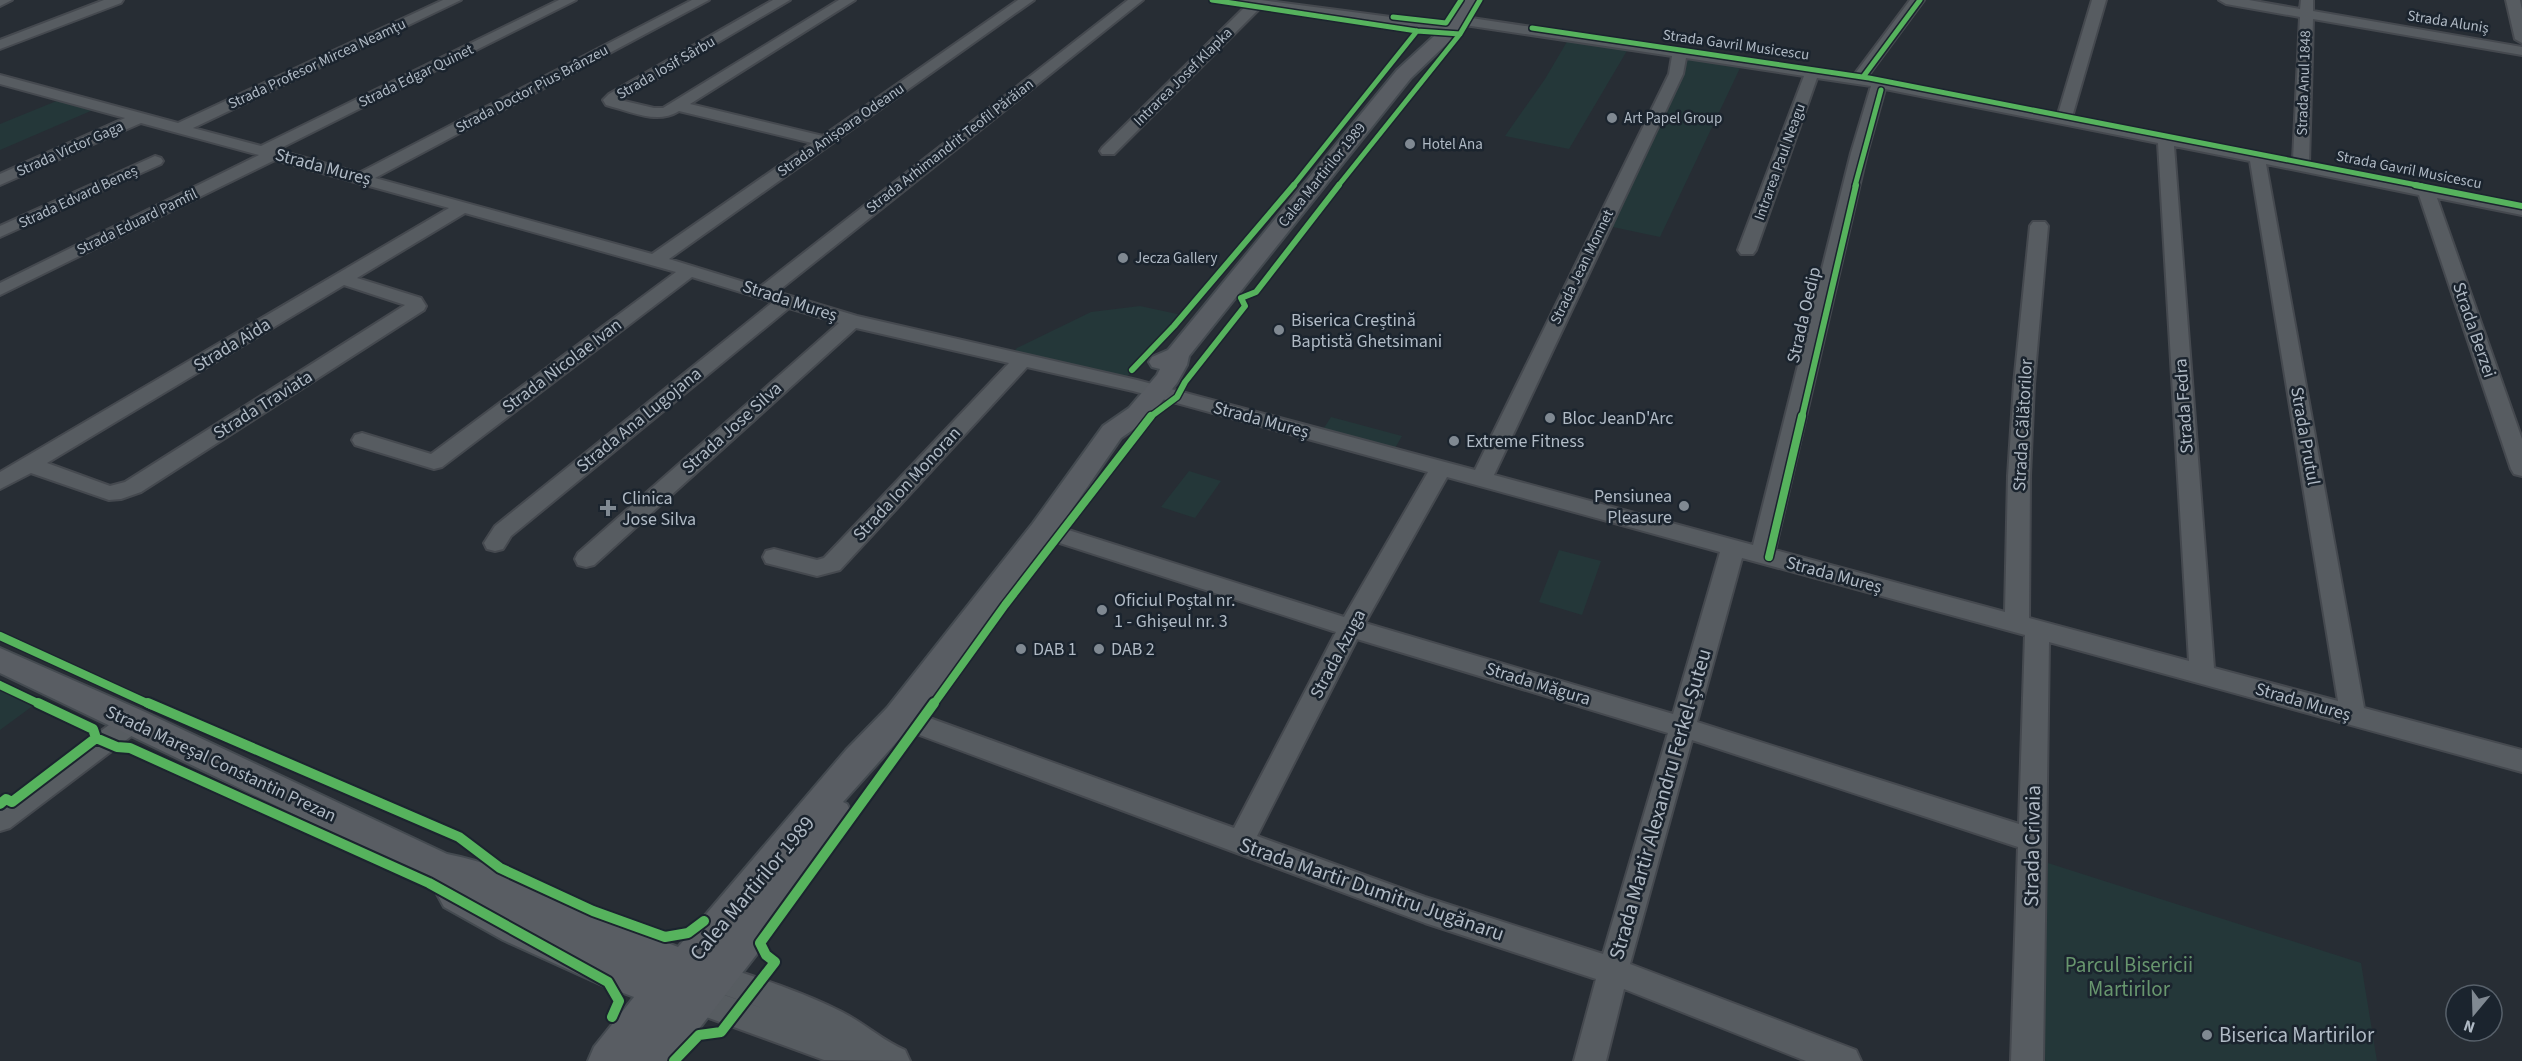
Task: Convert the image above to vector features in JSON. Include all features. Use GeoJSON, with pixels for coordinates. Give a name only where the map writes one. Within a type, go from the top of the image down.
{"type":"FeatureCollection","features":[{"type":"Feature","properties":{"kind":"main road","name":"Calea Martirilor 1989"},"geometry":{"type":"LineString","coordinates":[[608,1061],[633,1026],[747,938],[869,766],[899,717],[1043,530],[1112,432],[1138,414],[1147,389],[1175,365],[1177,355],[1404,74],[1455,24],[1470,0]]}},
{"type":"Feature","properties":{"kind":"main road","name":"Strada Mareșal Constantin Prezan"},"geometry":{"type":"LineString","coordinates":[[0,660],[442,868],[477,874],[596,931],[691,983]]}},
{"type":"Feature","properties":{"kind":"main road","name":"Calea Martirilor 1989"},"geometry":{"type":"LineString","coordinates":[[648,1061],[691,983]]}},
{"type":"Feature","properties":{"kind":"street"},"geometry":{"type":"LineString","coordinates":[[0,2],[5,0]]}},
{"type":"Feature","properties":{"kind":"street"},"geometry":{"type":"LineString","coordinates":[[0,45],[116,0]]}},
{"type":"Feature","properties":{"kind":"street","name":"Strada Profesor Mircea Neamțu"},"geometry":{"type":"LineString","coordinates":[[180,128],[453,0]]}},
{"type":"Feature","properties":{"kind":"street","name":"Strada Edgar Quinet"},"geometry":{"type":"LineString","coordinates":[[269,153],[569,0]]}},
{"type":"Feature","properties":{"kind":"street","name":"Strada Doctor Pius Brânzeu"},"geometry":{"type":"LineString","coordinates":[[362,178],[702,0]]}},
{"type":"Feature","properties":{"kind":"street","name":"Strada Iosif Sârbu"},"geometry":{"type":"LineString","coordinates":[[677,106],[667,112],[654,113],[611,100],[783,0]]}},
{"type":"Feature","properties":{"kind":"street"},"geometry":{"type":"LineString","coordinates":[[677,106],[848,0]]}},
{"type":"Feature","properties":{"kind":"street","name":"Strada Anișoara Odeanu"},"geometry":{"type":"LineString","coordinates":[[655,260],[1027,0]]}},
{"type":"Feature","properties":{"kind":"street","name":"Strada Arhimandrit Teofil Părăian"},"geometry":{"type":"LineString","coordinates":[[764,293],[1136,0]]}},
{"type":"Feature","properties":{"kind":"street","name":"Strada Gavril Musicescu"},"geometry":{"type":"LineString","coordinates":[[1230,0],[1455,24],[1858,79],[2522,210]]}},
{"type":"Feature","properties":{"kind":"street"},"geometry":{"type":"LineString","coordinates":[[1858,79],[1917,0]]}},
{"type":"Feature","properties":{"kind":"street"},"geometry":{"type":"LineString","coordinates":[[2064,119],[2099,0]]}},
{"type":"Feature","properties":{"kind":"street","name":"Strada Aluniș"},"geometry":{"type":"LineString","coordinates":[[2226,0],[2307,7],[2522,51]]}},
{"type":"Feature","properties":{"kind":"street"},"geometry":{"type":"LineString","coordinates":[[2513,0],[2522,39]]}},
{"type":"Feature","properties":{"kind":"street","name":"Intrarea Josef Klapka"},"geometry":{"type":"LineString","coordinates":[[1108,151],[1257,3]]}},
{"type":"Feature","properties":{"kind":"street","name":"Strada Anul 1848"},"geometry":{"type":"LineString","coordinates":[[2301,166],[2307,7]]}},
{"type":"Feature","properties":{"kind":"street","name":"Strada Jean Monnet"},"geometry":{"type":"LineString","coordinates":[[1481,480],[1676,74],[1680,53]]}},
{"type":"Feature","properties":{"kind":"street","name":"Intrarea Paul Neagu"},"geometry":{"type":"LineString","coordinates":[[1747,250],[1812,73]]}},
{"type":"Feature","properties":{"kind":"street","name":"Strada Mureș"},"geometry":{"type":"LineString","coordinates":[[0,79],[655,260],[852,321],[1147,389],[2522,761]]}},
{"type":"Feature","properties":{"kind":"street","name":"Strada Oedip"},"geometry":{"type":"LineString","coordinates":[[1762,556],[1859,153],[1879,83]]}},
{"type":"Feature","properties":{"kind":"street"},"geometry":{"type":"LineString","coordinates":[[677,106],[825,141]]}},
{"type":"Feature","properties":{"kind":"street","name":"Strada Victor Gaga"},"geometry":{"type":"LineString","coordinates":[[0,180],[141,117]]}},
{"type":"Feature","properties":{"kind":"street","name":"Strada Fedra"},"geometry":{"type":"LineString","coordinates":[[2166,139],[2202,674]]}},
{"type":"Feature","properties":{"kind":"street","name":"Strada Eduard Pamfil"},"geometry":{"type":"LineString","coordinates":[[0,290],[269,153]]}},
{"type":"Feature","properties":{"kind":"street","name":"Strada Prutul"},"geometry":{"type":"LineString","coordinates":[[2257,157],[2353,716]]}},
{"type":"Feature","properties":{"kind":"street","name":"Strada Edvard Beneș"},"geometry":{"type":"LineString","coordinates":[[0,232],[155,161]]}},
{"type":"Feature","properties":{"kind":"street","name":"Strada Berzei"},"geometry":{"type":"LineString","coordinates":[[2426,191],[2522,469]]}},
{"type":"Feature","properties":{"kind":"street","name":"Strada Aida"},"geometry":{"type":"LineString","coordinates":[[0,482],[463,207]]}},
{"type":"Feature","properties":{"kind":"street","name":"Strada Călătorilor"},"geometry":{"type":"LineString","coordinates":[[2027,627],[2019,476],[2023,396],[2039,226]]}},
{"type":"Feature","properties":{"kind":"street","name":"Strada Nicolae Ivan"},"geometry":{"type":"LineString","coordinates":[[362,440],[434,462],[690,270]]}},
{"type":"Feature","properties":{"kind":"street","name":"Strada Traviata"},"geometry":{"type":"LineString","coordinates":[[30,465],[109,493],[121,492],[417,306],[414,302],[343,279]]}},
{"type":"Feature","properties":{"kind":"street","name":"Strada Ana Lugojana"},"geometry":{"type":"LineString","coordinates":[[495,543],[503,531],[787,300]]}},
{"type":"Feature","properties":{"kind":"street","name":"Strada Jose Silva"},"geometry":{"type":"LineString","coordinates":[[586,559],[852,321]]}},
{"type":"Feature","properties":{"kind":"street","name":"Strada Ion Monoran"},"geometry":{"type":"LineString","coordinates":[[774,557],[817,568],[832,564],[1023,359]]}},
{"type":"Feature","properties":{"kind":"street","name":"Strada Azuga"},"geometry":{"type":"LineString","coordinates":[[1240,843],[1350,628],[1441,469]]}},
{"type":"Feature","properties":{"kind":"street","name":"Strada Măgura"},"geometry":{"type":"LineString","coordinates":[[1043,530],[1350,628],[1682,727],[2031,840]]}},
{"type":"Feature","properties":{"kind":"street","name":"Strada Martir Alexandru Ferkel-Șuteu"},"geometry":{"type":"LineString","coordinates":[[1590,1061],[1613,970],[1733,548]]}},
{"type":"Feature","properties":{"kind":"street","name":"Strada Crivaia"},"geometry":{"type":"LineString","coordinates":[[2027,627],[2031,840],[2028,1061]]}},
{"type":"Feature","properties":{"kind":"street","name":"Strada Martir Dumitru Jugănaru"},"geometry":{"type":"LineString","coordinates":[[899,717],[1425,910],[1613,970],[1845,1061]]}},
{"type":"Feature","properties":{"kind":"street"},"geometry":{"type":"LineString","coordinates":[[0,820],[133,721]]}},
{"type":"Feature","properties":{"kind":"street"},"geometry":{"type":"LineString","coordinates":[[691,983],[824,1045],[888,1058]]}},
{"type":"Feature","properties":{"kind":"green space"},"geometry":{"type":"Polygon","coordinates":[[[1568,40],[1628,49],[1569,149],[1505,136],[1545,79],[1568,40]]]}},
{"type":"Feature","properties":{"kind":"green space"},"geometry":{"type":"Polygon","coordinates":[[[1690,58],[1741,66],[1660,237],[1608,226],[1686,60],[1690,58]]]}},
{"type":"Feature","properties":{"kind":"green space"},"geometry":{"type":"Polygon","coordinates":[[[59,100],[93,110],[0,150],[0,124],[59,100]]]}},
{"type":"Feature","properties":{"kind":"green space"},"geometry":{"type":"Polygon","coordinates":[[[1140,306],[1182,315],[1127,377],[1110,378],[1013,353],[1017,348],[1091,312],[1140,306]]]}},
{"type":"Feature","properties":{"kind":"green space"},"geometry":{"type":"Polygon","coordinates":[[[1331,417],[1402,436],[1394,450],[1322,431],[1331,417]]]}},
{"type":"Feature","properties":{"kind":"green space"},"geometry":{"type":"Polygon","coordinates":[[[1189,471],[1221,481],[1195,518],[1161,507],[1189,471]]]}},
{"type":"Feature","properties":{"kind":"green space"},"geometry":{"type":"Polygon","coordinates":[[[1559,550],[1601,561],[1582,615],[1539,602],[1559,550]]]}},
{"type":"Feature","properties":{"kind":"green space"},"geometry":{"type":"Polygon","coordinates":[[[0,689],[34,705],[0,730],[0,689]]]}},
{"type":"Feature","properties":{"kind":"green space","name":"Parcul Bisericii Martirilor"},"geometry":{"type":"Polygon","coordinates":[[[2048,863],[2361,963],[2377,1061],[2041,1061],[2048,863]]]}},
{"type":"Feature","properties":{"kind":"cycle path"},"geometry":{"type":"LineString","coordinates":[[1212,0],[1417,31],[1460,34]]}},
{"type":"Feature","properties":{"kind":"cycle path"},"geometry":{"type":"LineString","coordinates":[[1393,17],[1446,23],[1461,0]]}},
{"type":"Feature","properties":{"kind":"cycle path"},"geometry":{"type":"LineString","coordinates":[[674,1061],[699,1035],[721,1032],[775,962],[766,955],[760,943],[1005,605],[1154,412],[1180,392],[1185,382],[1245,306],[1241,298],[1256,292],[1275,265],[1282,261],[1345,177],[1460,34],[1480,0]]}},
{"type":"Feature","properties":{"kind":"cycle path"},"geometry":{"type":"LineString","coordinates":[[1863,77],[1920,0]]}},
{"type":"Feature","properties":{"kind":"cycle path"},"geometry":{"type":"LineString","coordinates":[[1532,28],[1869,78],[2522,206]]}},
{"type":"Feature","properties":{"kind":"cycle path"},"geometry":{"type":"LineString","coordinates":[[1132,370],[1174,326],[1263,224],[1417,31]]}},
{"type":"Feature","properties":{"kind":"cycle path"},"geometry":{"type":"LineString","coordinates":[[1769,557],[1863,154],[1881,90]]}},
{"type":"Feature","properties":{"kind":"cycle path"},"geometry":{"type":"LineString","coordinates":[[0,636],[124,693],[459,837],[500,868],[593,911],[665,937],[688,933],[704,921]]}},
{"type":"Feature","properties":{"kind":"cycle path"},"geometry":{"type":"LineString","coordinates":[[0,685],[93,729],[96,738],[117,747],[130,748],[429,883],[608,982],[619,1001],[612,1017]]}},
{"type":"Feature","properties":{"kind":"cycle path"},"geometry":{"type":"LineString","coordinates":[[0,804],[6,799],[12,802],[96,738]]}},
{"type":"Feature","properties":{"kind":"place","name":"Art Papel Group"},"geometry":{"type":"Point","coordinates":[1612,118]}},
{"type":"Feature","properties":{"kind":"place","name":"Hotel Ana"},"geometry":{"type":"Point","coordinates":[1410,144]}},
{"type":"Feature","properties":{"kind":"place","name":"Jecza Gallery"},"geometry":{"type":"Point","coordinates":[1123,258]}},
{"type":"Feature","properties":{"kind":"place","name":"Biserica Creștină Baptistă Ghetsimani"},"geometry":{"type":"Point","coordinates":[1279,330]}},
{"type":"Feature","properties":{"kind":"place","name":"Bloc JeanD'Arc"},"geometry":{"type":"Point","coordinates":[1550,418]}},
{"type":"Feature","properties":{"kind":"place","name":"Extreme Fitness"},"geometry":{"type":"Point","coordinates":[1454,441]}},
{"type":"Feature","properties":{"kind":"place","name":"Pensiunea Pleasure"},"geometry":{"type":"Point","coordinates":[1684,506]}},
{"type":"Feature","properties":{"kind":"place","name":"Clinica Jose Silva"},"geometry":{"type":"Point","coordinates":[608,508]}},
{"type":"Feature","properties":{"kind":"place","name":"Oficiul Poștal nr. 1 - Ghișeul nr. 3"},"geometry":{"type":"Point","coordinates":[1102,610]}},
{"type":"Feature","properties":{"kind":"place","name":"DAB 1"},"geometry":{"type":"Point","coordinates":[1021,649]}},
{"type":"Feature","properties":{"kind":"place","name":"DAB 2"},"geometry":{"type":"Point","coordinates":[1099,649]}},
{"type":"Feature","properties":{"kind":"place","name":"Biserica Martirilor"},"geometry":{"type":"Point","coordinates":[2207,1035]}}]}
